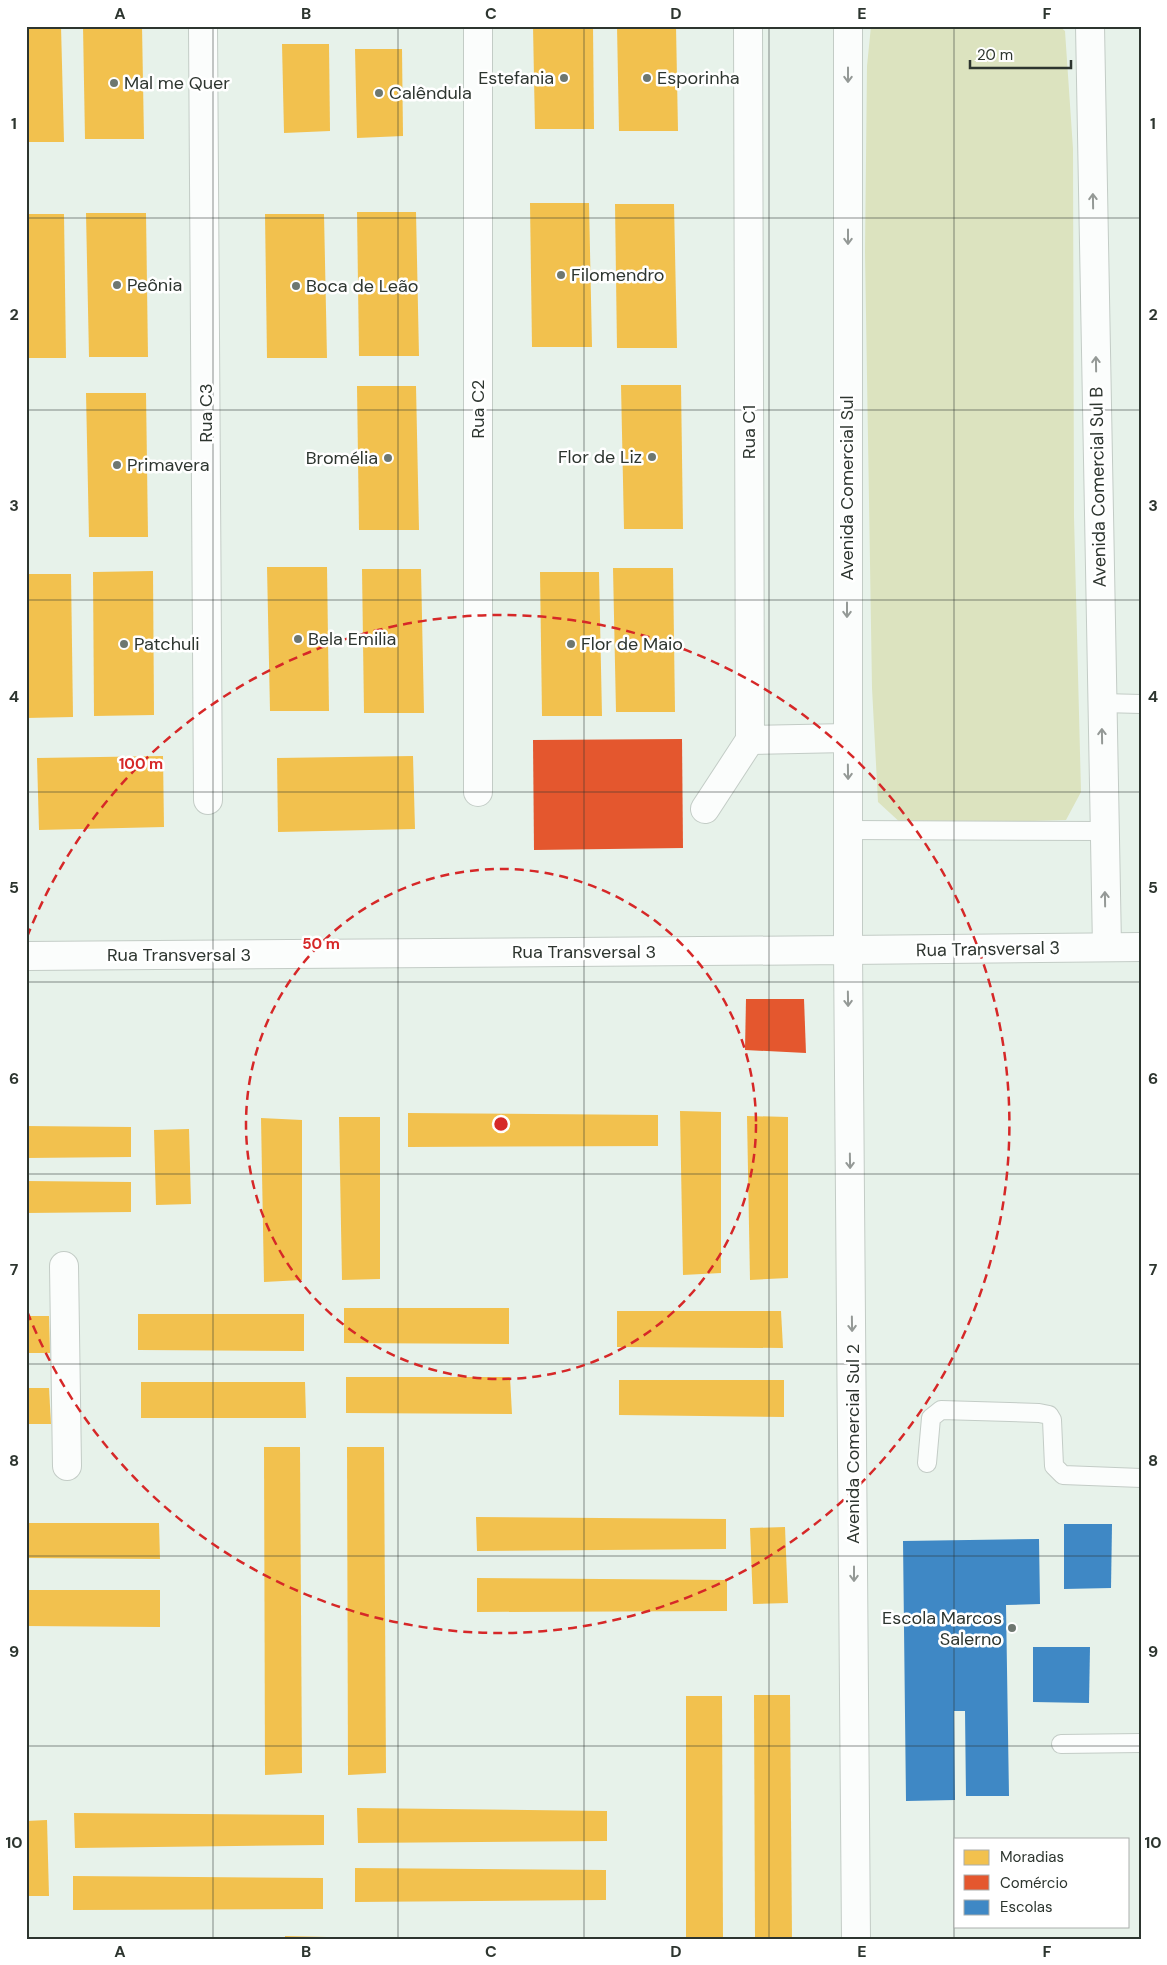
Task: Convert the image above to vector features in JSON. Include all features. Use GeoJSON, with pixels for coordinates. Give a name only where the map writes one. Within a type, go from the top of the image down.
{"type":"FeatureCollection","features":[{"type":"Feature","properties":{"kind":"street","name":"Rua C3"},"geometry":{"type":"LineString","coordinates":[[203,26],[208,800]]}},
{"type":"Feature","properties":{"kind":"street","name":"Rua C2"},"geometry":{"type":"LineString","coordinates":[[478,26],[478,792]]}},
{"type":"Feature","properties":{"kind":"street","name":"Rua C1"},"geometry":{"type":"LineString","coordinates":[[748,26],[750,740]]}},
{"type":"Feature","properties":{"kind":"street","name":"Avenida Comercial Sul"},"geometry":{"type":"LineString","coordinates":[[848,26],[848,950]]}},
{"type":"Feature","properties":{"kind":"street","name":"Avenida Comercial Sul B"},"geometry":{"type":"LineString","coordinates":[[1090,26],[1107,947]]}},
{"type":"Feature","properties":{"kind":"street"},"geometry":{"type":"LineString","coordinates":[[705,809],[750,740],[847,738]]}},
{"type":"Feature","properties":{"kind":"street","name":"Rua Transversal 3"},"geometry":{"type":"LineString","coordinates":[[26,956],[1141,946]]}},
{"type":"Feature","properties":{"kind":"street","name":"Avenida Comercial Sul 2"},"geometry":{"type":"LineString","coordinates":[[848,950],[856,1939]]}},
{"type":"Feature","properties":{"kind":"street"},"geometry":{"type":"LineString","coordinates":[[64,1266],[67,1466]]}},
{"type":"Feature","properties":{"kind":"lane"},"geometry":{"type":"LineString","coordinates":[[1102,703],[1141,704]]}},
{"type":"Feature","properties":{"kind":"lane"},"geometry":{"type":"LineString","coordinates":[[849,830],[1104,831]]}},
{"type":"Feature","properties":{"kind":"lane"},"geometry":{"type":"LineString","coordinates":[[927,1463],[931,1418],[941,1410],[1039,1413],[1049,1416],[1052,1420],[1054,1466],[1058,1472],[1063,1475],[1141,1478]]}},
{"type":"Feature","properties":{"kind":"lane"},"geometry":{"type":"LineString","coordinates":[[1062,1744],[1141,1743]]}},
{"type":"Feature","properties":{"kind":"green space"},"geometry":{"type":"Polygon","coordinates":[[[871,26],[1059,26],[1065,31],[1073,149],[1074,517],[1081,792],[1066,820],[903,825],[878,802],[872,688],[865,252],[867,66],[871,26]]]}},
{"type":"Feature","properties":{"kind":"building: Moradias"},"geometry":{"type":"Polygon","coordinates":[[[26,26],[61,26],[64,142],[26,142],[26,26]]]}},
{"type":"Feature","properties":{"kind":"building: Moradias","name":"Mal me Quer"},"geometry":{"type":"Polygon","coordinates":[[[83,26],[142,26],[144,139],[85,139],[83,26]]]}},
{"type":"Feature","properties":{"kind":"building: Moradias","name":"Estefania"},"geometry":{"type":"Polygon","coordinates":[[[533,26],[593,26],[594,129],[535,129],[533,26]]]}},
{"type":"Feature","properties":{"kind":"building: Moradias","name":"Esporinha"},"geometry":{"type":"Polygon","coordinates":[[[617,26],[676,26],[678,131],[619,131],[617,26]]]}},
{"type":"Feature","properties":{"kind":"building: Moradias"},"geometry":{"type":"Polygon","coordinates":[[[282,44],[329,44],[330,131],[284,133],[282,44]]]}},
{"type":"Feature","properties":{"kind":"building: Moradias","name":"Calêndula"},"geometry":{"type":"Polygon","coordinates":[[[355,49],[402,49],[403,136],[357,138],[355,49]]]}},
{"type":"Feature","properties":{"kind":"building: Moradias","name":"Filomendro"},"geometry":{"type":"Polygon","coordinates":[[[530,203],[589,203],[592,347],[532,347],[530,203]]]}},
{"type":"Feature","properties":{"kind":"building: Moradias"},"geometry":{"type":"Polygon","coordinates":[[[615,204],[674,204],[677,348],[617,348],[615,204]]]}},
{"type":"Feature","properties":{"kind":"building: Moradias"},"geometry":{"type":"Polygon","coordinates":[[[357,212],[416,212],[419,356],[359,356],[357,212]]]}},
{"type":"Feature","properties":{"kind":"building: Moradias","name":"Peônia"},"geometry":{"type":"Polygon","coordinates":[[[86,213],[146,213],[148,357],[89,357],[86,213]]]}},
{"type":"Feature","properties":{"kind":"building: Moradias"},"geometry":{"type":"Polygon","coordinates":[[[26,214],[64,214],[66,358],[26,358],[26,214]]]}},
{"type":"Feature","properties":{"kind":"building: Moradias","name":"Boca de Leão"},"geometry":{"type":"Polygon","coordinates":[[[265,214],[324,214],[327,358],[267,358],[265,214]]]}},
{"type":"Feature","properties":{"kind":"building: Moradias","name":"Flor de Liz"},"geometry":{"type":"Polygon","coordinates":[[[621,385],[681,385],[683,529],[624,529],[621,385]]]}},
{"type":"Feature","properties":{"kind":"building: Moradias","name":"Bromélia"},"geometry":{"type":"Polygon","coordinates":[[[357,386],[416,386],[419,530],[359,530],[357,386]]]}},
{"type":"Feature","properties":{"kind":"building: Moradias","name":"Primavera"},"geometry":{"type":"Polygon","coordinates":[[[86,393],[146,393],[148,537],[89,537],[86,393]]]}},
{"type":"Feature","properties":{"kind":"building: Moradias","name":"Bela Emilia"},"geometry":{"type":"Polygon","coordinates":[[[267,567],[327,567],[329,711],[270,711],[267,567]]]}},
{"type":"Feature","properties":{"kind":"building: Moradias"},"geometry":{"type":"Polygon","coordinates":[[[613,568],[673,568],[675,712],[616,712],[613,568]]]}},
{"type":"Feature","properties":{"kind":"building: Moradias"},"geometry":{"type":"Polygon","coordinates":[[[362,569],[421,569],[424,713],[364,713],[362,569]]]}},
{"type":"Feature","properties":{"kind":"building: Moradias","name":"Patchuli"},"geometry":{"type":"Polygon","coordinates":[[[153,571],[154,715],[94,716],[93,572],[153,571]]]}},
{"type":"Feature","properties":{"kind":"building: Moradias","name":"Flor de Maio"},"geometry":{"type":"Polygon","coordinates":[[[540,572],[599,572],[602,716],[542,716],[540,572]]]}},
{"type":"Feature","properties":{"kind":"building: Moradias"},"geometry":{"type":"Polygon","coordinates":[[[26,574],[71,574],[73,717],[26,718],[26,574]]]}},
{"type":"Feature","properties":{"kind":"building: Moradias"},"geometry":{"type":"Polygon","coordinates":[[[163,756],[164,827],[39,830],[37,758],[163,756]]]}},
{"type":"Feature","properties":{"kind":"building: Moradias"},"geometry":{"type":"Polygon","coordinates":[[[413,756],[415,829],[278,832],[277,758],[413,756]]]}},
{"type":"Feature","properties":{"kind":"building: Moradias"},"geometry":{"type":"Polygon","coordinates":[[[680,1111],[721,1112],[721,1273],[683,1275],[680,1111]]]}},
{"type":"Feature","properties":{"kind":"building: Moradias"},"geometry":{"type":"Polygon","coordinates":[[[408,1113],[658,1115],[658,1146],[408,1147],[408,1113]]]}},
{"type":"Feature","properties":{"kind":"building: Moradias"},"geometry":{"type":"Polygon","coordinates":[[[747,1116],[788,1117],[788,1278],[750,1280],[747,1116]]]}},
{"type":"Feature","properties":{"kind":"building: Moradias"},"geometry":{"type":"Polygon","coordinates":[[[339,1117],[380,1117],[380,1279],[342,1280],[339,1117]]]}},
{"type":"Feature","properties":{"kind":"building: Moradias"},"geometry":{"type":"Polygon","coordinates":[[[261,1118],[302,1120],[302,1280],[264,1282],[261,1118]]]}},
{"type":"Feature","properties":{"kind":"building: Moradias"},"geometry":{"type":"Polygon","coordinates":[[[26,1126],[131,1127],[131,1157],[26,1158],[26,1126]]]}},
{"type":"Feature","properties":{"kind":"building: Moradias"},"geometry":{"type":"Polygon","coordinates":[[[189,1129],[191,1204],[156,1205],[154,1130],[189,1129]]]}},
{"type":"Feature","properties":{"kind":"building: Moradias"},"geometry":{"type":"Polygon","coordinates":[[[26,1181],[131,1182],[131,1212],[26,1213],[26,1181]]]}},
{"type":"Feature","properties":{"kind":"building: Moradias"},"geometry":{"type":"Polygon","coordinates":[[[344,1308],[509,1308],[509,1344],[344,1343],[344,1308]]]}},
{"type":"Feature","properties":{"kind":"building: Moradias"},"geometry":{"type":"Polygon","coordinates":[[[617,1311],[781,1311],[783,1348],[617,1347],[617,1311]]]}},
{"type":"Feature","properties":{"kind":"building: Moradias"},"geometry":{"type":"Polygon","coordinates":[[[138,1314],[304,1314],[304,1351],[138,1350],[138,1314]]]}},
{"type":"Feature","properties":{"kind":"building: Moradias"},"geometry":{"type":"Polygon","coordinates":[[[26,1316],[49,1316],[50,1353],[26,1353],[26,1316]]]}},
{"type":"Feature","properties":{"kind":"building: Moradias"},"geometry":{"type":"Polygon","coordinates":[[[346,1377],[510,1377],[512,1414],[346,1413],[346,1377]]]}},
{"type":"Feature","properties":{"kind":"building: Moradias"},"geometry":{"type":"Polygon","coordinates":[[[619,1380],[784,1380],[784,1417],[619,1415],[619,1380]]]}},
{"type":"Feature","properties":{"kind":"building: Moradias"},"geometry":{"type":"Polygon","coordinates":[[[141,1382],[305,1382],[306,1418],[141,1418],[141,1382]]]}},
{"type":"Feature","properties":{"kind":"building: Moradias"},"geometry":{"type":"Polygon","coordinates":[[[26,1388],[49,1388],[51,1424],[26,1424],[26,1388]]]}},
{"type":"Feature","properties":{"kind":"building: Moradias"},"geometry":{"type":"Polygon","coordinates":[[[264,1447],[300,1447],[302,1773],[265,1775],[264,1447]]]}},
{"type":"Feature","properties":{"kind":"building: Moradias"},"geometry":{"type":"Polygon","coordinates":[[[347,1447],[384,1447],[386,1773],[348,1775],[347,1447]]]}},
{"type":"Feature","properties":{"kind":"building: Moradias"},"geometry":{"type":"Polygon","coordinates":[[[476,1517],[726,1519],[726,1549],[477,1551],[476,1517]]]}},
{"type":"Feature","properties":{"kind":"building: Moradias"},"geometry":{"type":"Polygon","coordinates":[[[26,1523],[159,1523],[160,1559],[26,1558],[26,1523]]]}},
{"type":"Feature","properties":{"kind":"building: Moradias"},"geometry":{"type":"Polygon","coordinates":[[[785,1527],[788,1603],[753,1604],[750,1528],[785,1527]]]}},
{"type":"Feature","properties":{"kind":"building: Moradias"},"geometry":{"type":"Polygon","coordinates":[[[477,1578],[727,1580],[727,1611],[477,1612],[477,1578]]]}},
{"type":"Feature","properties":{"kind":"building: Moradias"},"geometry":{"type":"Polygon","coordinates":[[[26,1590],[160,1590],[160,1627],[26,1626],[26,1590]]]}},
{"type":"Feature","properties":{"kind":"building: Moradias"},"geometry":{"type":"Polygon","coordinates":[[[754,1695],[790,1695],[792,1939],[755,1939],[754,1695]]]}},
{"type":"Feature","properties":{"kind":"building: Moradias"},"geometry":{"type":"Polygon","coordinates":[[[686,1696],[722,1696],[723,1939],[686,1939],[686,1696]]]}},
{"type":"Feature","properties":{"kind":"building: Moradias"},"geometry":{"type":"Polygon","coordinates":[[[357,1808],[607,1811],[607,1841],[358,1843],[357,1808]]]}},
{"type":"Feature","properties":{"kind":"building: Moradias"},"geometry":{"type":"Polygon","coordinates":[[[74,1813],[324,1815],[324,1845],[75,1848],[74,1813]]]}},
{"type":"Feature","properties":{"kind":"building: Moradias"},"geometry":{"type":"Polygon","coordinates":[[[47,1820],[49,1896],[26,1896],[26,1821],[47,1820]]]}},
{"type":"Feature","properties":{"kind":"building: Moradias"},"geometry":{"type":"Polygon","coordinates":[[[355,1868],[606,1870],[606,1900],[355,1902],[355,1868]]]}},
{"type":"Feature","properties":{"kind":"building: Moradias"},"geometry":{"type":"Polygon","coordinates":[[[73,1876],[323,1878],[323,1909],[73,1910],[73,1876]]]}},
{"type":"Feature","properties":{"kind":"building: Moradias"},"geometry":{"type":"Polygon","coordinates":[[[285,1936],[327,1937],[327,1939],[285,1939],[285,1936]]]}},
{"type":"Feature","properties":{"kind":"building: Comércio"},"geometry":{"type":"Polygon","coordinates":[[[682,739],[683,848],[534,850],[533,740],[682,739]]]}},
{"type":"Feature","properties":{"kind":"building: Comércio"},"geometry":{"type":"Polygon","coordinates":[[[746,999],[804,999],[806,1053],[745,1050],[746,999]]]}},
{"type":"Feature","properties":{"kind":"building: Escolas"},"geometry":{"type":"Polygon","coordinates":[[[1064,1524],[1112,1524],[1111,1588],[1064,1589],[1064,1524]]]}},
{"type":"Feature","properties":{"kind":"building: Escolas"},"geometry":{"type":"Polygon","coordinates":[[[1039,1539],[1040,1604],[1006,1605],[1009,1796],[966,1796],[965,1711],[954,1711],[955,1800],[906,1801],[903,1541],[1039,1539]]]}},
{"type":"Feature","properties":{"kind":"building: Escolas"},"geometry":{"type":"Polygon","coordinates":[[[1033,1647],[1090,1647],[1089,1703],[1033,1702],[1033,1647]]]}},
{"type":"Feature","properties":{"kind":"place","name":"Estefania"},"geometry":{"type":"Point","coordinates":[564,78]}},
{"type":"Feature","properties":{"kind":"place","name":"Esporinha"},"geometry":{"type":"Point","coordinates":[647,78]}},
{"type":"Feature","properties":{"kind":"place","name":"Mal me Quer"},"geometry":{"type":"Point","coordinates":[114,83]}},
{"type":"Feature","properties":{"kind":"place","name":"Calêndula"},"geometry":{"type":"Point","coordinates":[379,93]}},
{"type":"Feature","properties":{"kind":"place","name":"Filomendro"},"geometry":{"type":"Point","coordinates":[561,275]}},
{"type":"Feature","properties":{"kind":"place","name":"Peônia"},"geometry":{"type":"Point","coordinates":[117,285]}},
{"type":"Feature","properties":{"kind":"place","name":"Boca de Leão"},"geometry":{"type":"Point","coordinates":[296,286]}},
{"type":"Feature","properties":{"kind":"place","name":"Flor de Liz"},"geometry":{"type":"Point","coordinates":[652,457]}},
{"type":"Feature","properties":{"kind":"place","name":"Bromélia"},"geometry":{"type":"Point","coordinates":[388,458]}},
{"type":"Feature","properties":{"kind":"place","name":"Primavera"},"geometry":{"type":"Point","coordinates":[117,465]}},
{"type":"Feature","properties":{"kind":"place","name":"Bela Emilia"},"geometry":{"type":"Point","coordinates":[298,639]}},
{"type":"Feature","properties":{"kind":"place","name":"Patchuli"},"geometry":{"type":"Point","coordinates":[124,644]}},
{"type":"Feature","properties":{"kind":"place","name":"Flor de Maio"},"geometry":{"type":"Point","coordinates":[571,644]}},
{"type":"Feature","properties":{"kind":"place","name":"Escola Marcos Salerno"},"geometry":{"type":"Point","coordinates":[1012,1628]}}]}
